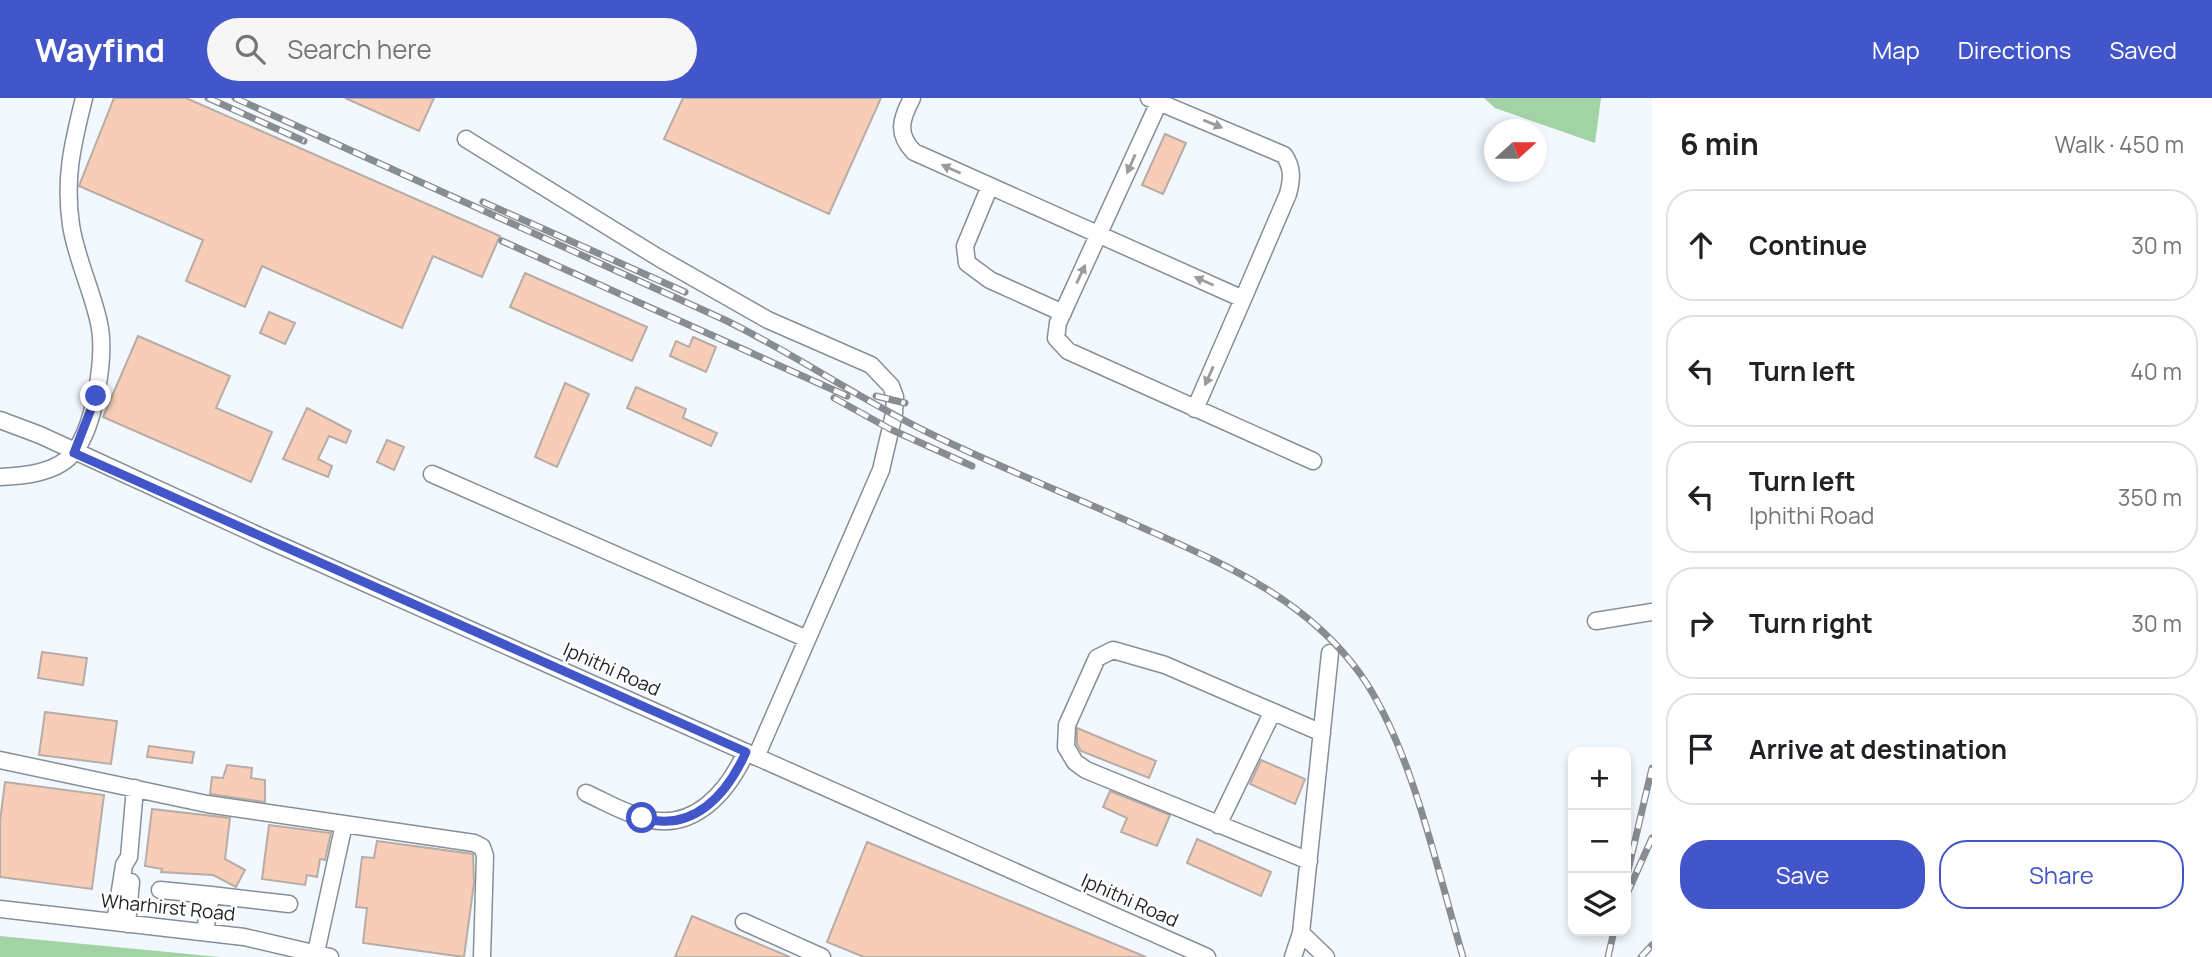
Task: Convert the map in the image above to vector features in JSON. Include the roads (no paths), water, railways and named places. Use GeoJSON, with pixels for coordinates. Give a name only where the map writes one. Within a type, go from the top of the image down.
{"type":"FeatureCollection","features":[{"type":"Feature","properties":{"kind":"lane"},"geometry":{"type":"LineString","coordinates":[[0,477],[24,476],[49,469],[74,453],[96,396],[103,353],[99,322],[72,227],[68,195],[68,165],[84,98]]}},
{"type":"Feature","properties":{"kind":"lane"},"geometry":{"type":"LineString","coordinates":[[912,98],[902,121],[906,145],[914,152],[1243,299]]}},
{"type":"Feature","properties":{"kind":"lane"},"geometry":{"type":"LineString","coordinates":[[1195,409],[1288,194],[1292,176],[1287,160],[1272,149],[1154,100],[1099,234],[1056,329],[1060,346],[1195,409],[1314,461]]}},
{"type":"Feature","properties":{"kind":"lane"},"geometry":{"type":"LineString","coordinates":[[466,139],[659,258],[768,320],[871,365],[884,376],[895,397],[881,470],[807,639],[751,754],[733,779],[713,802],[701,810],[673,819],[642,818],[586,793]]}},
{"type":"Feature","properties":{"kind":"lane"},"geometry":{"type":"LineString","coordinates":[[990,186],[965,246],[967,263],[990,280],[1063,313]]}},
{"type":"Feature","properties":{"kind":"lane","name":"Iphithi Road"},"geometry":{"type":"LineString","coordinates":[[0,420],[40,435],[74,453],[1207,957]]}},
{"type":"Feature","properties":{"kind":"lane"},"geometry":{"type":"LineString","coordinates":[[432,474],[807,639]]}},
{"type":"Feature","properties":{"kind":"lane"},"geometry":{"type":"LineString","coordinates":[[1596,621],[1652,612]]}},
{"type":"Feature","properties":{"kind":"lane"},"geometry":{"type":"LineString","coordinates":[[1308,861],[1086,770],[1069,755],[1065,742],[1067,725],[1097,658],[1113,650],[1165,665],[1322,733]]}},
{"type":"Feature","properties":{"kind":"lane"},"geometry":{"type":"LineString","coordinates":[[1293,957],[1301,933],[1330,653]]}},
{"type":"Feature","properties":{"kind":"lane"},"geometry":{"type":"LineString","coordinates":[[1218,825],[1272,713]]}},
{"type":"Feature","properties":{"kind":"lane"},"geometry":{"type":"LineString","coordinates":[[0,760],[230,808],[437,836],[482,847],[486,872],[482,957]]}},
{"type":"Feature","properties":{"kind":"lane"},"geometry":{"type":"LineString","coordinates":[[121,923],[124,865],[129,857],[135,788]]}},
{"type":"Feature","properties":{"kind":"lane"},"geometry":{"type":"LineString","coordinates":[[320,956],[344,824]]}},
{"type":"Feature","properties":{"kind":"lane"},"geometry":{"type":"LineString","coordinates":[[160,890],[289,904]]}},
{"type":"Feature","properties":{"kind":"lane"},"geometry":{"type":"LineString","coordinates":[[205,932],[211,895]]}},
{"type":"Feature","properties":{"kind":"lane","name":"Wharhirst Road"},"geometry":{"type":"LineString","coordinates":[[0,909],[244,937],[320,956]]}},
{"type":"Feature","properties":{"kind":"lane"},"geometry":{"type":"LineString","coordinates":[[744,922],[822,957]]}},
{"type":"Feature","properties":{"kind":"lane"},"geometry":{"type":"LineString","coordinates":[[1301,933],[1326,957]]}},
{"type":"Feature","properties":{"kind":"railway"},"geometry":{"type":"LineString","coordinates":[[208,98],[304,141]]}},
{"type":"Feature","properties":{"kind":"railway"},"geometry":{"type":"LineString","coordinates":[[235,98],[725,320],[907,422],[984,459],[1203,555],[1289,604],[1339,648],[1361,675],[1379,705],[1409,773],[1463,957]]}},
{"type":"Feature","properties":{"kind":"railway"},"geometry":{"type":"LineString","coordinates":[[483,202],[685,292]]}},
{"type":"Feature","properties":{"kind":"railway"},"geometry":{"type":"LineString","coordinates":[[502,241],[847,396]]}},
{"type":"Feature","properties":{"kind":"railway"},"geometry":{"type":"LineString","coordinates":[[876,396],[905,403]]}},
{"type":"Feature","properties":{"kind":"railway"},"geometry":{"type":"LineString","coordinates":[[834,398],[890,429],[972,466]]}},
{"type":"Feature","properties":{"kind":"railway"},"geometry":{"type":"LineString","coordinates":[[1627,873],[1652,768]]}},
{"type":"Feature","properties":{"kind":"railway"},"geometry":{"type":"LineString","coordinates":[[1631,885],[1652,838]]}},
{"type":"Feature","properties":{"kind":"railway"},"geometry":{"type":"LineString","coordinates":[[1608,957],[1613,936]]}},
{"type":"Feature","properties":{"kind":"railway"},"geometry":{"type":"LineString","coordinates":[[1641,957],[1652,945]]}}]}
